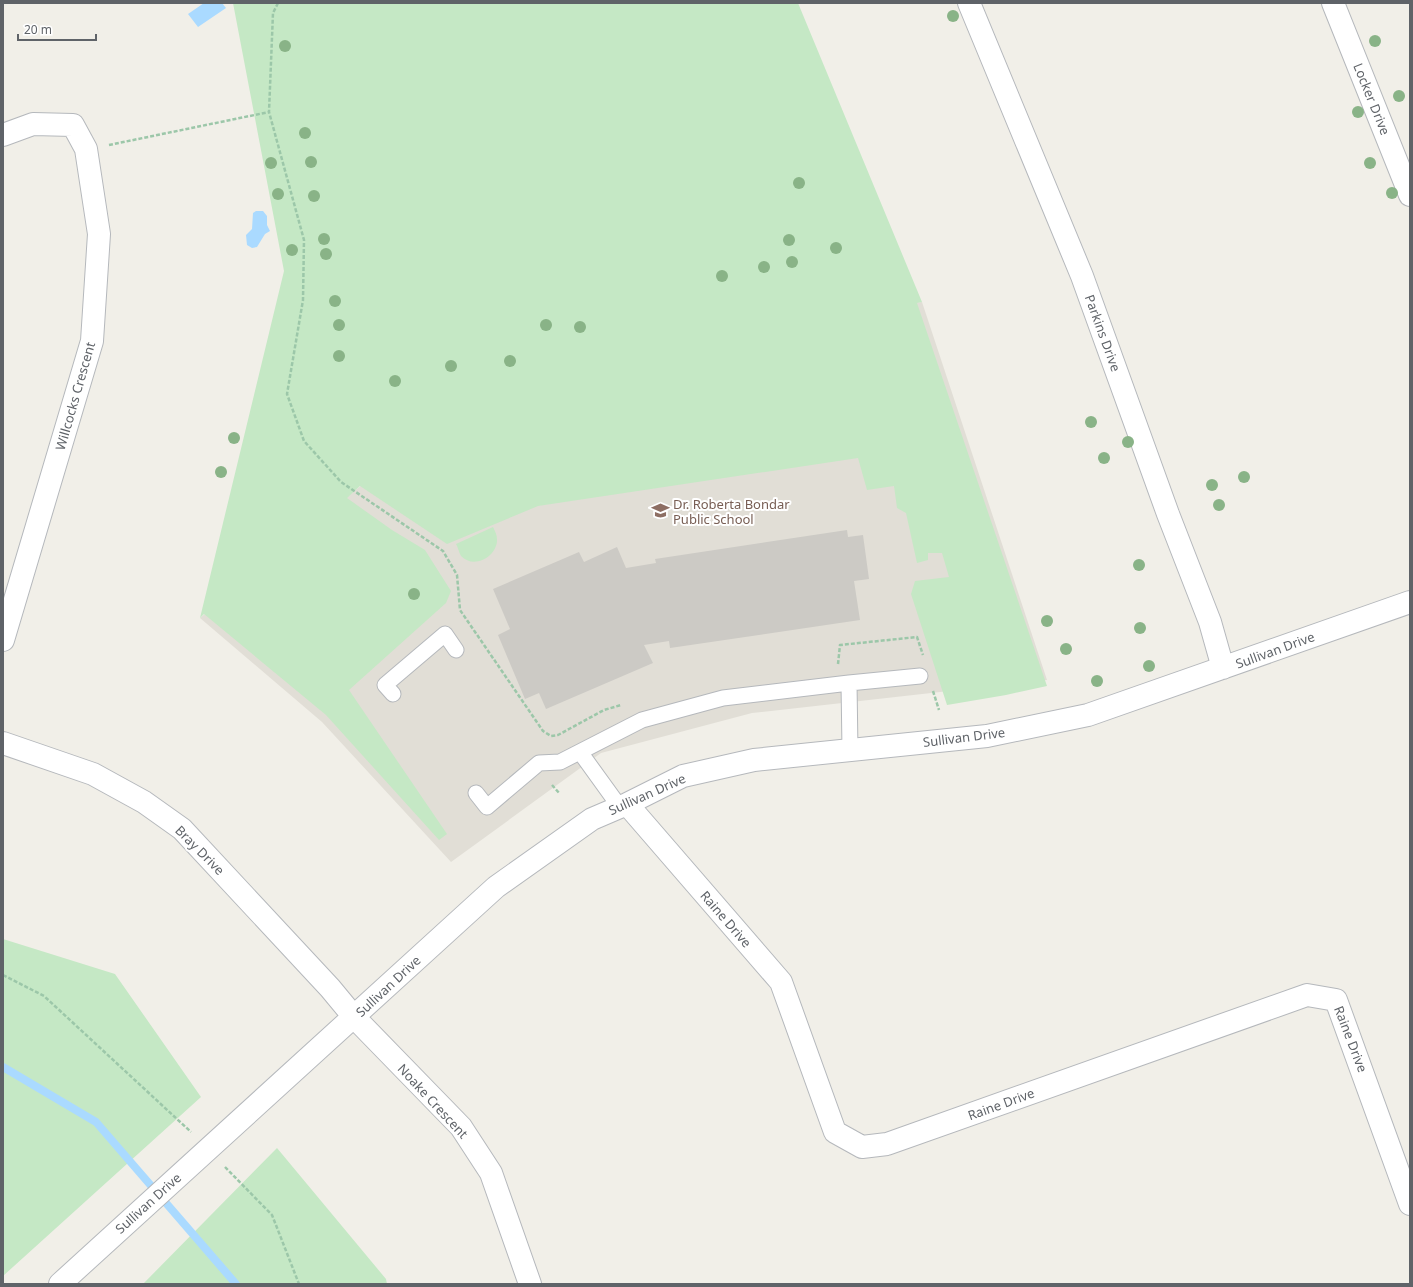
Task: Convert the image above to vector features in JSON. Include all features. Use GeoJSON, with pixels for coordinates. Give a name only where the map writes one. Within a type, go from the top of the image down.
{"type":"FeatureCollection","features":[{"type":"Feature","properties":{"kind":"street","name":"Parkins Drive"},"geometry":{"type":"LineString","coordinates":[[969,3],[1082,276],[1168,514],[1210,622],[1223,668]]}},
{"type":"Feature","properties":{"kind":"street","name":"Locker Drive"},"geometry":{"type":"LineString","coordinates":[[1333,3],[1410,195]]}},
{"type":"Feature","properties":{"kind":"street","name":"Willcocks Crescent"},"geometry":{"type":"LineString","coordinates":[[3,135],[33,124],[74,125],[86,149],[98,234],[92,340],[3,640]]}},
{"type":"Feature","properties":{"kind":"street","name":"Sullivan Drive"},"geometry":{"type":"LineString","coordinates":[[60,1284],[79,1265],[209,1149],[496,887],[592,819],[683,776],[754,760],[987,736],[1088,715],[1410,602]]}},
{"type":"Feature","properties":{"kind":"street","name":"Bray Drive"},"geometry":{"type":"LineString","coordinates":[[3,743],[93,774],[144,802],[182,829],[324,982],[354,1017]]}},
{"type":"Feature","properties":{"kind":"street","name":"Raine Drive"},"geometry":{"type":"LineString","coordinates":[[623,805],[781,982],[835,1132],[862,1147],[888,1144],[1307,994],[1336,1000],[1410,1204]]}},
{"type":"Feature","properties":{"kind":"street","name":"Noake Crescent"},"geometry":{"type":"LineString","coordinates":[[354,1017],[461,1127],[491,1173],[530,1284]]}},
{"type":"Feature","properties":{"kind":"lane"},"geometry":{"type":"LineString","coordinates":[[393,694],[385,685],[445,634],[456,650]]}},
{"type":"Feature","properties":{"kind":"lane"},"geometry":{"type":"LineString","coordinates":[[476,793],[487,807],[535,758],[560,762],[642,720],[716,700],[849,683],[920,676]]}},
{"type":"Feature","properties":{"kind":"lane"},"geometry":{"type":"LineString","coordinates":[[849,683],[850,750]]}},
{"type":"Feature","properties":{"kind":"lane"},"geometry":{"type":"LineString","coordinates":[[580,752],[623,805]]}},
{"type":"Feature","properties":{"kind":"path"},"geometry":{"type":"LineString","coordinates":[[278,3],[273,13],[269,112],[304,240],[303,300],[287,394],[304,441],[341,482],[443,551],[456,575],[460,610],[543,731],[551,736],[558,735],[604,710],[626,704]]}},
{"type":"Feature","properties":{"kind":"path"},"geometry":{"type":"LineString","coordinates":[[86,149],[269,112]]}},
{"type":"Feature","properties":{"kind":"path"},"geometry":{"type":"LineString","coordinates":[[838,666],[840,645],[918,637],[924,659]]}},
{"type":"Feature","properties":{"kind":"path"},"geometry":{"type":"LineString","coordinates":[[932,688],[939,710]]}},
{"type":"Feature","properties":{"kind":"path"},"geometry":{"type":"LineString","coordinates":[[552,785],[560,794]]}},
{"type":"Feature","properties":{"kind":"path"},"geometry":{"type":"LineString","coordinates":[[3,975],[44,996],[209,1149],[232,1176],[272,1215],[300,1284]]}},
{"type":"Feature","properties":{"kind":"shaded area","name":"Dr. Roberta Bondar Public School"},"geometry":{"type":"Polygon","coordinates":[[[922,302],[1047,680],[752,713],[601,753],[451,862],[322,722],[200,618],[459,405],[721,329],[922,302]]]}},
{"type":"Feature","properties":{"kind":"green space"},"geometry":{"type":"Polygon","coordinates":[[[233,3],[798,3],[922,302],[917,303],[1047,686],[947,705],[911,594],[915,581],[949,577],[942,553],[928,553],[928,560],[917,563],[906,513],[897,508],[894,486],[867,490],[858,458],[538,506],[447,544],[360,486],[347,498],[392,530],[425,550],[451,591],[446,603],[349,690],[447,834],[439,840],[326,715],[204,614],[200,618],[284,271],[233,3]]]}},
{"type":"Feature","properties":{"kind":"green space"},"geometry":{"type":"Polygon","coordinates":[[[493,527],[497,539],[494,551],[489,556],[472,562],[461,556],[456,544],[493,527]]]}},
{"type":"Feature","properties":{"kind":"green space"},"geometry":{"type":"Polygon","coordinates":[[[3,939],[115,974],[201,1097],[3,1276],[3,939]]]}},
{"type":"Feature","properties":{"kind":"green space"},"geometry":{"type":"Polygon","coordinates":[[[277,1148],[386,1279],[387,1284],[143,1284],[277,1148]]]}},
{"type":"Feature","properties":{"kind":"water"},"geometry":{"type":"Polygon","coordinates":[[[204,3],[222,3],[226,8],[198,27],[188,14],[204,3]]]}},
{"type":"Feature","properties":{"kind":"water"},"geometry":{"type":"Polygon","coordinates":[[[256,211],[263,211],[267,216],[267,225],[270,231],[265,234],[257,247],[252,248],[247,245],[246,235],[252,229],[253,213],[256,211]]]}},
{"type":"Feature","properties":{"kind":"building"},"geometry":{"type":"Polygon","coordinates":[[[847,530],[848,537],[863,535],[869,579],[854,581],[860,620],[670,648],[669,641],[644,645],[653,663],[546,709],[539,693],[525,699],[498,635],[510,629],[493,589],[579,552],[584,562],[617,547],[626,568],[656,563],[655,559],[847,530]]]}},
{"type":"Feature","properties":{"kind":"waterway"},"geometry":{"type":"LineString","coordinates":[[3,1067],[96,1122],[236,1284]]}},
{"type":"Feature","properties":{"kind":"place","name":"Dr. Roberta Bondar Public School"},"geometry":{"type":"Point","coordinates":[660,511]}}]}
